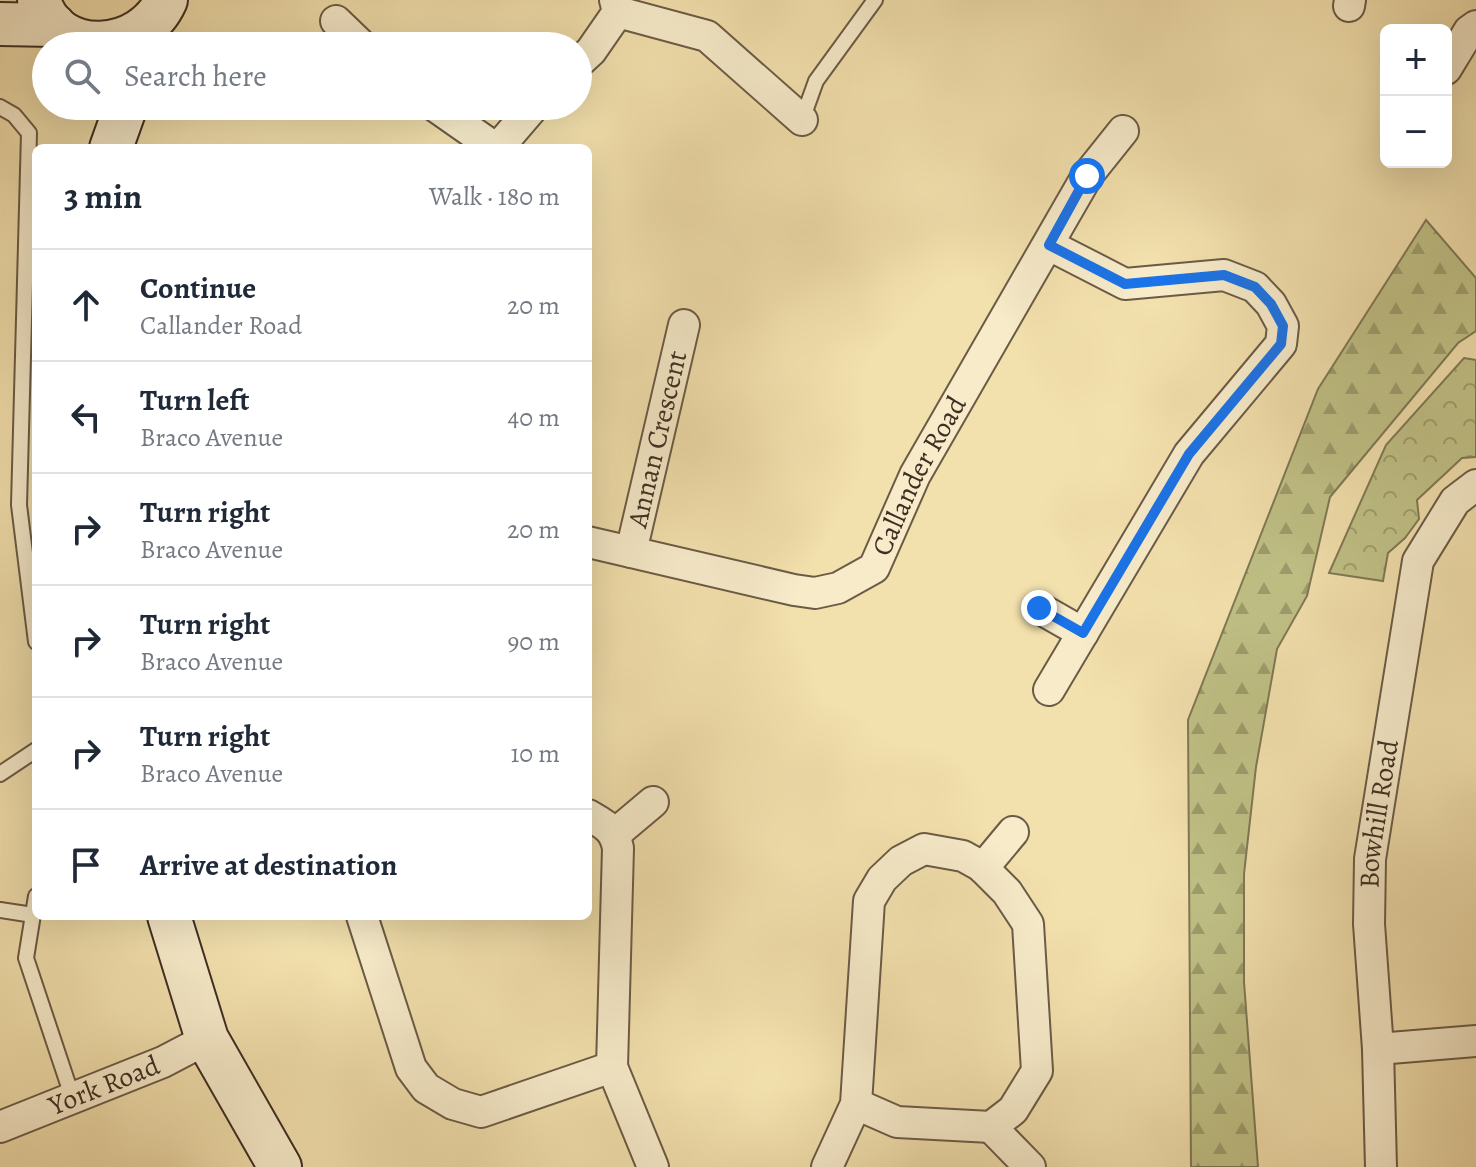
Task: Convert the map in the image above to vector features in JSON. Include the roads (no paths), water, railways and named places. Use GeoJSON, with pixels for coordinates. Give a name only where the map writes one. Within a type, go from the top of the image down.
{"type":"FeatureCollection","features":[{"type":"Feature","properties":{"kind":"main road"},"geometry":{"type":"LineString","coordinates":[[0,24],[60,27]]}},
{"type":"Feature","properties":{"kind":"main road"},"geometry":{"type":"LineString","coordinates":[[101,120],[104,144]]}},
{"type":"Feature","properties":{"kind":"main road"},"geometry":{"type":"LineString","coordinates":[[112,144],[121,120]]}},
{"type":"Feature","properties":{"kind":"main road"},"geometry":{"type":"LineString","coordinates":[[170,920],[207,1039],[280,1167]]}},
{"type":"Feature","properties":{"kind":"street"},"geometry":{"type":"LineString","coordinates":[[592,49],[617,6],[707,36],[802,120]]}},
{"type":"Feature","properties":{"kind":"street"},"geometry":{"type":"LineString","coordinates":[[336,21],[347,32]]}},
{"type":"Feature","properties":{"kind":"street"},"geometry":{"type":"LineString","coordinates":[[1452,59],[1469,31],[1476,26]]}},
{"type":"Feature","properties":{"kind":"street"},"geometry":{"type":"LineString","coordinates":[[456,120],[491,144]]}},
{"type":"Feature","properties":{"kind":"street"},"geometry":{"type":"LineString","coordinates":[[501,144],[522,120]]}},
{"type":"Feature","properties":{"kind":"street","name":"Callander Road"},"geometry":{"type":"LineString","coordinates":[[592,543],[815,593],[838,588],[874,568],[915,475],[1087,176],[1123,131]]}},
{"type":"Feature","properties":{"kind":"street"},"geometry":{"type":"LineString","coordinates":[[1049,245],[1125,284],[1224,275],[1255,287],[1271,304],[1283,326],[1281,344],[1189,454],[1049,690]]}},
{"type":"Feature","properties":{"kind":"street","name":"Annan Crescent"},"geometry":{"type":"LineString","coordinates":[[631,552],[684,325]]}},
{"type":"Feature","properties":{"kind":"street","name":"Bowhill Road"},"geometry":{"type":"LineString","coordinates":[[1381,1167],[1378,1049],[1369,924],[1370,859],[1418,561],[1455,501],[1476,485]]}},
{"type":"Feature","properties":{"kind":"street"},"geometry":{"type":"LineString","coordinates":[[1039,608],[1083,633]]}},
{"type":"Feature","properties":{"kind":"street"},"geometry":{"type":"LineString","coordinates":[[615,834],[653,802]]}},
{"type":"Feature","properties":{"kind":"street"},"geometry":{"type":"LineString","coordinates":[[592,817],[615,834],[618,848],[612,1067],[653,1167]]}},
{"type":"Feature","properties":{"kind":"street"},"geometry":{"type":"LineString","coordinates":[[983,868],[1013,832]]}},
{"type":"Feature","properties":{"kind":"street"},"geometry":{"type":"LineString","coordinates":[[827,1167],[856,1104],[869,901],[882,879],[901,861],[924,849],[963,856],[983,868],[1007,892],[1028,924],[1037,1071],[1013,1110],[991,1127],[897,1122],[856,1104]]}},
{"type":"Feature","properties":{"kind":"street"},"geometry":{"type":"LineString","coordinates":[[363,920],[411,1068],[426,1088],[453,1104],[481,1112],[612,1067]]}},
{"type":"Feature","properties":{"kind":"street","name":"York Road"},"geometry":{"type":"LineString","coordinates":[[0,1127],[163,1062],[207,1039]]}},
{"type":"Feature","properties":{"kind":"street"},"geometry":{"type":"LineString","coordinates":[[1378,1049],[1476,1041]]}},
{"type":"Feature","properties":{"kind":"street"},"geometry":{"type":"LineString","coordinates":[[991,1127],[1030,1167]]}},
{"type":"Feature","properties":{"kind":"lane"},"geometry":{"type":"LineString","coordinates":[[802,120],[816,81],[875,0]]}},
{"type":"Feature","properties":{"kind":"lane"},"geometry":{"type":"LineString","coordinates":[[0,107],[14,115],[29,133],[19,505],[32,610]]}},
{"type":"Feature","properties":{"kind":"lane"},"geometry":{"type":"LineString","coordinates":[[0,774],[32,753]]}},
{"type":"Feature","properties":{"kind":"lane"},"geometry":{"type":"LineString","coordinates":[[0,910],[32,915]]}},
{"type":"Feature","properties":{"kind":"lane"},"geometry":{"type":"LineString","coordinates":[[32,920],[26,958],[73,1099]]}}]}
